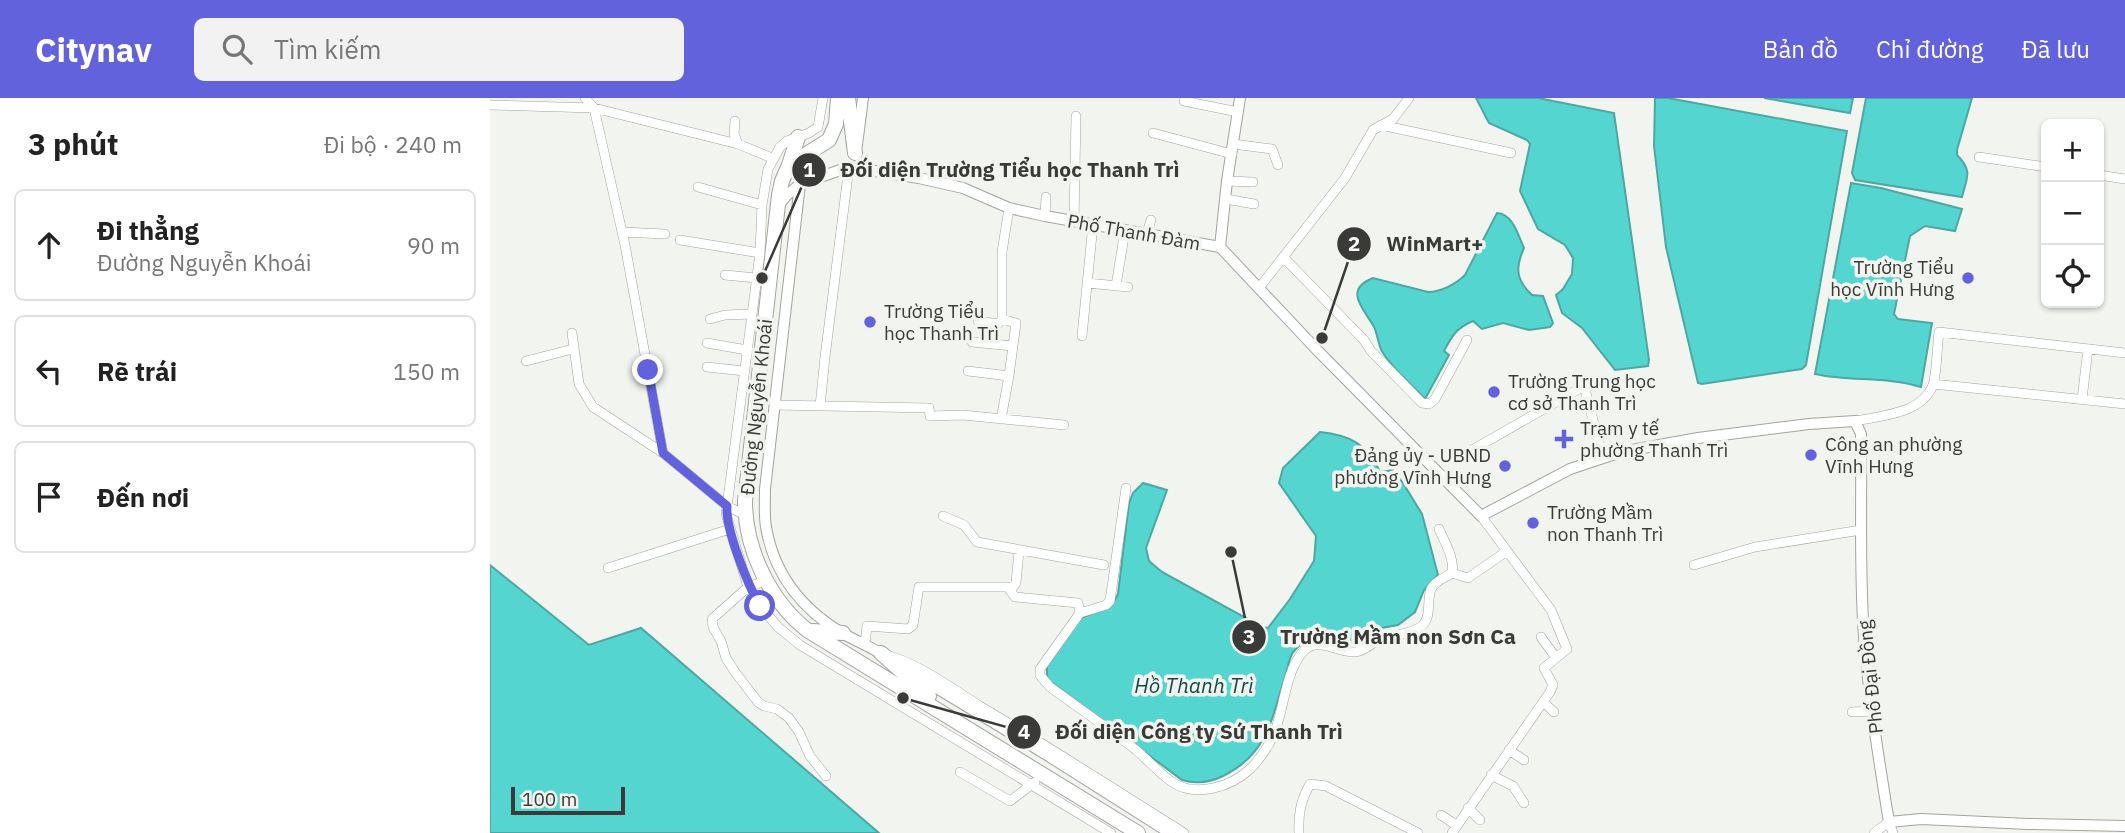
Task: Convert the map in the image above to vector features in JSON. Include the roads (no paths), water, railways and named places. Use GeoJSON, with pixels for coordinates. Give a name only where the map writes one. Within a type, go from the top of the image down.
{"type":"FeatureCollection","features":[{"type":"Feature","properties":{"kind":"main road"},"geometry":{"type":"LineString","coordinates":[[789,165],[829,140],[836,124],[838,98]]}},
{"type":"Feature","properties":{"kind":"main road"},"geometry":{"type":"LineString","coordinates":[[848,98],[852,160]]}},
{"type":"Feature","properties":{"kind":"main road","name":"Đường Nguyễn Khoái"},"geometry":{"type":"LineString","coordinates":[[798,137],[782,181],[778,207],[745,515],[765,581],[792,618],[807,630],[953,718],[1038,779],[1138,833]]}},
{"type":"Feature","properties":{"kind":"main road"},"geometry":{"type":"LineString","coordinates":[[807,630],[843,633]]}},
{"type":"Feature","properties":{"kind":"main road"},"geometry":{"type":"LineString","coordinates":[[881,653],[953,718]]}},
{"type":"Feature","properties":{"kind":"street"},"geometry":{"type":"LineString","coordinates":[[585,98],[594,108],[622,232],[663,453]]}},
{"type":"Feature","properties":{"kind":"street"},"geometry":{"type":"LineString","coordinates":[[490,105],[594,108],[738,144],[772,158],[780,147],[818,127],[823,98]]}},
{"type":"Feature","properties":{"kind":"street"},"geometry":{"type":"LineString","coordinates":[[820,405],[826,343],[863,98]]}},
{"type":"Feature","properties":{"kind":"street"},"geometry":{"type":"LineString","coordinates":[[1220,247],[1238,98]]}},
{"type":"Feature","properties":{"kind":"street"},"geometry":{"type":"LineString","coordinates":[[1259,288],[1345,178],[1373,130],[1393,119],[1409,98]]}},
{"type":"Feature","properties":{"kind":"street"},"geometry":{"type":"LineString","coordinates":[[1184,101],[1238,112]]}},
{"type":"Feature","properties":{"kind":"street"},"geometry":{"type":"LineString","coordinates":[[1074,222],[1076,116]]}},
{"type":"Feature","properties":{"kind":"street"},"geometry":{"type":"LineString","coordinates":[[735,121],[734,134],[738,144]]}},
{"type":"Feature","properties":{"kind":"street"},"geometry":{"type":"LineString","coordinates":[[1381,125],[1511,153]]}},
{"type":"Feature","properties":{"kind":"street"},"geometry":{"type":"LineString","coordinates":[[1153,133],[1233,149],[1272,149],[1278,165]]}},
{"type":"Feature","properties":{"kind":"street"},"geometry":{"type":"LineString","coordinates":[[1979,157],[2041,166]]}},
{"type":"Feature","properties":{"kind":"street","name":"Đường Nguyễn Khoái"},"geometry":{"type":"LineString","coordinates":[[772,158],[762,205],[760,253],[726,514],[748,587],[778,627],[800,645],[1038,779],[1111,833]]}},
{"type":"Feature","properties":{"kind":"street","name":"Phố Thanh Đàm"},"geometry":{"type":"LineString","coordinates":[[778,207],[800,184],[852,160],[963,188],[1009,208],[1220,247],[1317,350],[1481,516]]}},
{"type":"Feature","properties":{"kind":"street"},"geometry":{"type":"LineString","coordinates":[[2104,177],[2125,179]]}},
{"type":"Feature","properties":{"kind":"street"},"geometry":{"type":"LineString","coordinates":[[1227,181],[1253,182]]}},
{"type":"Feature","properties":{"kind":"street","name":"Đường Nguyễn Khoái"},"geometry":{"type":"LineString","coordinates":[[800,184],[765,489],[766,525],[771,552],[787,583],[810,610],[843,633],[881,653],[1170,833]]}},
{"type":"Feature","properties":{"kind":"street"},"geometry":{"type":"LineString","coordinates":[[698,187],[762,205]]}},
{"type":"Feature","properties":{"kind":"street"},"geometry":{"type":"LineString","coordinates":[[1045,216],[1046,197]]}},
{"type":"Feature","properties":{"kind":"street"},"geometry":{"type":"LineString","coordinates":[[1226,199],[1254,204]]}},
{"type":"Feature","properties":{"kind":"street"},"geometry":{"type":"LineString","coordinates":[[978,321],[998,324],[1002,319],[1002,252],[1009,208]]}},
{"type":"Feature","properties":{"kind":"street"},"geometry":{"type":"LineString","coordinates":[[1147,233],[1150,220]]}},
{"type":"Feature","properties":{"kind":"street"},"geometry":{"type":"LineString","coordinates":[[1082,336],[1093,224]]}},
{"type":"Feature","properties":{"kind":"street"},"geometry":{"type":"LineString","coordinates":[[1116,286],[1125,230]]}},
{"type":"Feature","properties":{"kind":"street"},"geometry":{"type":"LineString","coordinates":[[622,232],[665,234]]}},
{"type":"Feature","properties":{"kind":"street"},"geometry":{"type":"LineString","coordinates":[[680,240],[760,253]]}},
{"type":"Feature","properties":{"kind":"street"},"geometry":{"type":"LineString","coordinates":[[1284,258],[1422,403],[1429,404],[1435,399],[1466,340]]}},
{"type":"Feature","properties":{"kind":"street"},"geometry":{"type":"LineString","coordinates":[[725,275],[756,278]]}},
{"type":"Feature","properties":{"kind":"street"},"geometry":{"type":"LineString","coordinates":[[1087,283],[1128,287]]}},
{"type":"Feature","properties":{"kind":"street"},"geometry":{"type":"LineString","coordinates":[[710,318],[752,314]]}},
{"type":"Feature","properties":{"kind":"street"},"geometry":{"type":"LineString","coordinates":[[1000,419],[1016,323],[1002,319]]}},
{"type":"Feature","properties":{"kind":"street"},"geometry":{"type":"LineString","coordinates":[[1441,815],[1454,829],[1553,685],[1544,668],[1567,649],[1551,610],[1481,516],[1570,469],[1653,445],[1809,424],[1855,421],[1892,414],[1915,405],[1927,396],[1934,384],[1939,332],[2125,354]]}},
{"type":"Feature","properties":{"kind":"street"},"geometry":{"type":"LineString","coordinates":[[572,333],[579,384],[593,407],[663,453],[727,506],[745,515]]}},
{"type":"Feature","properties":{"kind":"street"},"geometry":{"type":"LineString","coordinates":[[972,342],[1013,345]]}},
{"type":"Feature","properties":{"kind":"street"},"geometry":{"type":"LineString","coordinates":[[707,343],[747,350]]}},
{"type":"Feature","properties":{"kind":"street"},"geometry":{"type":"LineString","coordinates":[[526,361],[573,349]]}},
{"type":"Feature","properties":{"kind":"street"},"geometry":{"type":"LineString","coordinates":[[2082,399],[2088,349]]}},
{"type":"Feature","properties":{"kind":"street"},"geometry":{"type":"LineString","coordinates":[[707,366],[744,371]]}},
{"type":"Feature","properties":{"kind":"street"},"geometry":{"type":"LineString","coordinates":[[968,371],[1009,376]]}},
{"type":"Feature","properties":{"kind":"street"},"geometry":{"type":"LineString","coordinates":[[1934,384],[2125,404]]}},
{"type":"Feature","properties":{"kind":"street"},"geometry":{"type":"LineString","coordinates":[[1472,450],[1584,386],[1603,458]]}},
{"type":"Feature","properties":{"kind":"street"},"geometry":{"type":"LineString","coordinates":[[775,405],[929,408],[930,415],[963,415],[1064,425]]}},
{"type":"Feature","properties":{"kind":"street","name":"Phố Đại Đồng"},"geometry":{"type":"LineString","coordinates":[[1855,421],[1861,434],[1864,638],[1872,710],[1891,827]]}},
{"type":"Feature","properties":{"kind":"street"},"geometry":{"type":"LineString","coordinates":[[1126,488],[1110,601],[1106,605],[1080,613],[1040,669],[1040,675],[1043,681],[1137,751],[1173,783],[1198,790],[1236,780],[1259,759],[1271,741],[1281,715],[1288,682],[1302,653],[1308,648],[1325,644],[1343,651],[1359,652],[1379,640],[1421,627],[1426,620],[1430,592],[1438,581],[1452,573],[1468,578],[1507,551]]}},
{"type":"Feature","properties":{"kind":"street"},"geometry":{"type":"LineString","coordinates":[[943,516],[964,525],[977,542],[1104,565]]}},
{"type":"Feature","properties":{"kind":"street"},"geometry":{"type":"LineString","coordinates":[[608,568],[730,529]]}},
{"type":"Feature","properties":{"kind":"street"},"geometry":{"type":"LineString","coordinates":[[1439,529],[1453,564],[1452,573]]}},
{"type":"Feature","properties":{"kind":"street"},"geometry":{"type":"LineString","coordinates":[[1694,565],[1755,547],[1861,530]]}},
{"type":"Feature","properties":{"kind":"street"},"geometry":{"type":"LineString","coordinates":[[864,643],[867,626],[908,629],[913,625],[919,587],[1013,587],[1016,583],[1019,551]]}},
{"type":"Feature","properties":{"kind":"street"},"geometry":{"type":"LineString","coordinates":[[765,581],[748,587],[712,619],[713,627],[726,658],[748,689],[758,702],[777,709],[789,718],[810,756],[826,776]]}},
{"type":"Feature","properties":{"kind":"street"},"geometry":{"type":"LineString","coordinates":[[1009,589],[1015,597],[1078,603],[1080,613]]}},
{"type":"Feature","properties":{"kind":"street"},"geometry":{"type":"LineString","coordinates":[[1541,637],[1556,658]]}},
{"type":"Feature","properties":{"kind":"street","name":"Đường Nguyễn Khoái"},"geometry":{"type":"LineString","coordinates":[[881,653],[899,658],[930,676],[1051,748],[1184,833]]}},
{"type":"Feature","properties":{"kind":"street"},"geometry":{"type":"LineString","coordinates":[[1543,702],[1554,712]]}},
{"type":"Feature","properties":{"kind":"street"},"geometry":{"type":"LineString","coordinates":[[1852,712],[1872,710]]}},
{"type":"Feature","properties":{"kind":"street"},"geometry":{"type":"LineString","coordinates":[[1509,750],[1524,760]]}},
{"type":"Feature","properties":{"kind":"street"},"geometry":{"type":"LineString","coordinates":[[960,772],[1010,801],[1038,779]]}},
{"type":"Feature","properties":{"kind":"street"},"geometry":{"type":"LineString","coordinates":[[1491,775],[1513,786],[1524,803]]}},
{"type":"Feature","properties":{"kind":"street"},"geometry":{"type":"LineString","coordinates":[[1300,833],[1302,799],[1310,784],[1326,786],[1418,833]]}},
{"type":"Feature","properties":{"kind":"street"},"geometry":{"type":"LineString","coordinates":[[1468,808],[1480,820]]}},
{"type":"Feature","properties":{"kind":"street"},"geometry":{"type":"LineString","coordinates":[[1875,832],[1921,819],[2124,828]]}},
{"type":"Feature","properties":{"kind":"street"},"geometry":{"type":"LineString","coordinates":[[1891,827],[1902,833]]}},
{"type":"Feature","properties":{"kind":"water"},"geometry":{"type":"Polygon","coordinates":[[[1476,98],[1538,98],[1614,113],[1648,366],[1615,370],[1582,328],[1562,313],[1556,295],[1572,274],[1573,258],[1565,245],[1538,229],[1520,191],[1530,144],[1527,140],[1489,123],[1476,98]]]}},
{"type":"Feature","properties":{"kind":"water"},"geometry":{"type":"Polygon","coordinates":[[[1655,98],[1668,98],[1847,131],[1806,365],[1802,369],[1698,383],[1666,247],[1654,146],[1655,98]]]}},
{"type":"Feature","properties":{"kind":"water"},"geometry":{"type":"Polygon","coordinates":[[[1764,98],[1853,98],[1850,113],[1764,98]]]}},
{"type":"Feature","properties":{"kind":"water"},"geometry":{"type":"Polygon","coordinates":[[[1866,98],[1972,98],[1957,150],[1957,155],[1967,170],[1962,197],[1855,180],[1852,173],[1866,98]]]}},
{"type":"Feature","properties":{"kind":"water"},"geometry":{"type":"Polygon","coordinates":[[[1851,183],[1962,209],[1955,231],[1925,226],[1910,236],[1894,314],[1898,319],[1932,323],[1921,387],[1895,381],[1815,374],[1851,183]]]}},
{"type":"Feature","properties":{"kind":"water"},"geometry":{"type":"Polygon","coordinates":[[[1497,213],[1507,217],[1517,231],[1524,248],[1518,268],[1520,279],[1532,295],[1543,296],[1553,323],[1550,327],[1529,330],[1503,323],[1482,329],[1473,321],[1467,324],[1455,333],[1444,351],[1449,355],[1425,399],[1383,353],[1374,327],[1358,301],[1359,288],[1373,278],[1428,292],[1453,284],[1465,275],[1497,213]]]}},
{"type":"Feature","properties":{"kind":"water","name":"Hồ Thanh Trì"},"geometry":{"type":"Polygon","coordinates":[[[1320,432],[1356,443],[1370,454],[1380,472],[1393,470],[1422,514],[1438,575],[1424,590],[1415,612],[1398,625],[1370,630],[1349,642],[1311,636],[1303,642],[1292,654],[1265,736],[1249,758],[1237,768],[1213,780],[1182,780],[1051,682],[1047,676],[1047,664],[1081,618],[1112,605],[1118,594],[1129,503],[1133,493],[1143,483],[1167,490],[1146,548],[1149,561],[1162,572],[1268,628],[1314,561],[1316,536],[1279,483],[1283,468],[1320,432]]]}},
{"type":"Feature","properties":{"kind":"water"},"geometry":{"type":"Polygon","coordinates":[[[490,565],[589,645],[641,628],[879,833],[490,833],[490,565]]]}},
{"type":"Feature","properties":{"kind":"place","name":"Đối diện Trường Tiểu học Thanh Trì"},"geometry":{"type":"Point","coordinates":[762,278]}},
{"type":"Feature","properties":{"kind":"place","name":"Trường Tiểu học Vĩnh Hưng"},"geometry":{"type":"Point","coordinates":[1968,278]}},
{"type":"Feature","properties":{"kind":"place","name":"Trường Tiểu học Thanh Trì"},"geometry":{"type":"Point","coordinates":[870,322]}},
{"type":"Feature","properties":{"kind":"place","name":"WinMart+"},"geometry":{"type":"Point","coordinates":[1322,338]}},
{"type":"Feature","properties":{"kind":"place","name":"Trường Trung học cơ sở Thanh Trì"},"geometry":{"type":"Point","coordinates":[1494,392]}},
{"type":"Feature","properties":{"kind":"place","name":"Trạm y tế phường Thanh Trì"},"geometry":{"type":"Point","coordinates":[1564,439]}},
{"type":"Feature","properties":{"kind":"place","name":"Công an phường Vĩnh Hưng"},"geometry":{"type":"Point","coordinates":[1811,455]}},
{"type":"Feature","properties":{"kind":"place","name":"Đảng ủy - UBND phường Vĩnh Hưng"},"geometry":{"type":"Point","coordinates":[1505,466]}},
{"type":"Feature","properties":{"kind":"place","name":"Trường Mầm non Thanh Trì"},"geometry":{"type":"Point","coordinates":[1533,523]}},
{"type":"Feature","properties":{"kind":"place","name":"Trường Mầm non Sơn Ca"},"geometry":{"type":"Point","coordinates":[1231,552]}},
{"type":"Feature","properties":{"kind":"place","name":"Đối diện Công ty Sứ Thanh Trì"},"geometry":{"type":"Point","coordinates":[903,698]}}]}
